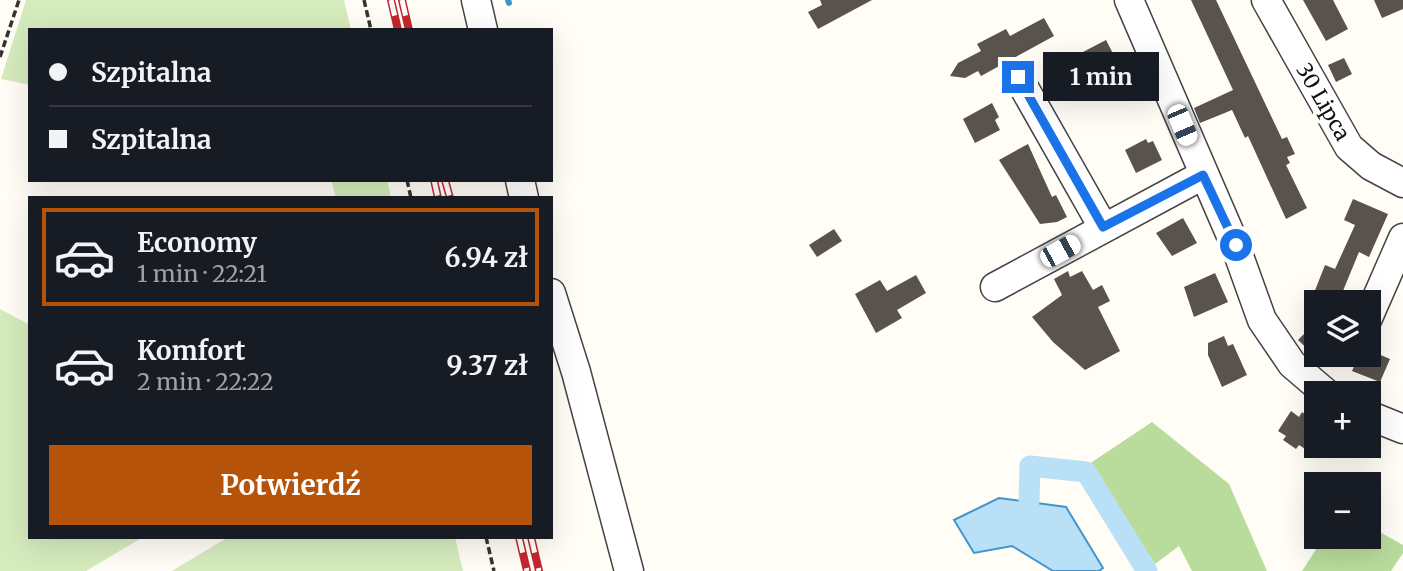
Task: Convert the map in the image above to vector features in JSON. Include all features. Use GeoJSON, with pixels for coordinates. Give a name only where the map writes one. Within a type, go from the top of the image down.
{"type":"FeatureCollection","features":[{"type":"Feature","properties":{"kind":"street"},"geometry":{"type":"LineString","coordinates":[[476,0],[483,28]]}},
{"type":"Feature","properties":{"kind":"street"},"geometry":{"type":"LineString","coordinates":[[1129,0],[1203,175],[1236,245],[1262,320],[1292,364],[1312,381]]}},
{"type":"Feature","properties":{"kind":"street","name":"30 Lipca"},"geometry":{"type":"LineString","coordinates":[[1266,0],[1349,147],[1371,166],[1403,183]]}},
{"type":"Feature","properties":{"kind":"street"},"geometry":{"type":"LineString","coordinates":[[1018,77],[1103,227]]}},
{"type":"Feature","properties":{"kind":"street"},"geometry":{"type":"LineString","coordinates":[[995,287],[1203,175]]}},
{"type":"Feature","properties":{"kind":"street"},"geometry":{"type":"LineString","coordinates":[[1380,290],[1403,238]]}},
{"type":"Feature","properties":{"kind":"street"},"geometry":{"type":"LineString","coordinates":[[553,299],[576,372],[629,571]]}},
{"type":"Feature","properties":{"kind":"street"},"geometry":{"type":"LineString","coordinates":[[1381,420],[1403,429]]}},
{"type":"Feature","properties":{"kind":"path"},"geometry":{"type":"LineString","coordinates":[[0,57],[19,0]]}},
{"type":"Feature","properties":{"kind":"path"},"geometry":{"type":"LineString","coordinates":[[364,0],[371,28]]}},
{"type":"Feature","properties":{"kind":"path"},"geometry":{"type":"LineString","coordinates":[[486,539],[494,571]]}},
{"type":"Feature","properties":{"kind":"green space"},"geometry":{"type":"Polygon","coordinates":[[[26,0],[344,0],[351,28],[28,28],[28,85],[1,79],[26,0]]]}},
{"type":"Feature","properties":{"kind":"green space"},"geometry":{"type":"Polygon","coordinates":[[[332,182],[387,182],[391,196],[335,196],[332,182]]]}},
{"type":"Feature","properties":{"kind":"green space"},"geometry":{"type":"Polygon","coordinates":[[[0,309],[28,324],[28,539],[140,539],[86,571],[0,571],[0,309]]]}},
{"type":"Feature","properties":{"kind":"green space"},"geometry":{"type":"Polygon","coordinates":[[[1152,422],[1229,484],[1267,571],[1192,571],[1179,546],[1155,564],[1089,464],[1152,422]]]}},
{"type":"Feature","properties":{"kind":"green space"},"geometry":{"type":"Polygon","coordinates":[[[1381,533],[1403,545],[1403,553],[1391,571],[1302,571],[1316,549],[1381,549],[1381,533]]]}},
{"type":"Feature","properties":{"kind":"green space"},"geometry":{"type":"Polygon","coordinates":[[[225,539],[455,539],[463,571],[172,571],[225,539]]]}},
{"type":"Feature","properties":{"kind":"water"},"geometry":{"type":"Polygon","coordinates":[[[999,498],[1066,507],[1103,568],[1099,571],[1053,571],[1012,546],[974,553],[954,520],[999,498]]]}},
{"type":"Feature","properties":{"kind":"building"},"geometry":{"type":"Polygon","coordinates":[[[820,0],[872,0],[818,29],[808,12],[822,5],[820,0]]]}},
{"type":"Feature","properties":{"kind":"building"},"geometry":{"type":"Polygon","coordinates":[[[1191,0],[1216,0],[1282,139],[1287,137],[1295,154],[1287,157],[1290,163],[1286,165],[1307,208],[1286,219],[1248,136],[1245,138],[1232,110],[1200,123],[1194,108],[1233,90],[1191,0]]]}},
{"type":"Feature","properties":{"kind":"building"},"geometry":{"type":"Polygon","coordinates":[[[1303,0],[1333,0],[1348,29],[1326,41],[1303,0]]]}},
{"type":"Feature","properties":{"kind":"building"},"geometry":{"type":"Polygon","coordinates":[[[1374,0],[1403,0],[1403,9],[1382,18],[1374,0]]]}},
{"type":"Feature","properties":{"kind":"building"},"geometry":{"type":"Polygon","coordinates":[[[1044,18],[1054,36],[981,76],[978,71],[965,78],[950,76],[958,63],[981,51],[977,44],[1006,29],[1010,36],[1044,18]]]}},
{"type":"Feature","properties":{"kind":"building"},"geometry":{"type":"Polygon","coordinates":[[[1106,40],[1121,69],[1086,84],[1078,70],[1088,65],[1081,53],[1106,40]]]}},
{"type":"Feature","properties":{"kind":"building"},"geometry":{"type":"Polygon","coordinates":[[[1344,58],[1352,74],[1336,82],[1328,65],[1344,58]]]}},
{"type":"Feature","properties":{"kind":"building"},"geometry":{"type":"Polygon","coordinates":[[[992,103],[999,117],[995,120],[1000,130],[975,143],[963,119],[992,103]]]}},
{"type":"Feature","properties":{"kind":"building"},"geometry":{"type":"Polygon","coordinates":[[[1146,139],[1148,143],[1153,141],[1162,160],[1136,173],[1125,150],[1146,139]]]}},
{"type":"Feature","properties":{"kind":"building"},"geometry":{"type":"Polygon","coordinates":[[[1028,144],[1052,197],[1056,195],[1067,217],[1057,222],[1040,224],[999,160],[1028,144]]]}},
{"type":"Feature","properties":{"kind":"building"},"geometry":{"type":"Polygon","coordinates":[[[1353,199],[1388,214],[1369,257],[1359,252],[1343,290],[1315,290],[1325,265],[1335,269],[1355,225],[1344,220],[1353,199]]]}},
{"type":"Feature","properties":{"kind":"building"},"geometry":{"type":"Polygon","coordinates":[[[1183,218],[1197,243],[1172,256],[1156,233],[1183,218]]]}},
{"type":"Feature","properties":{"kind":"building"},"geometry":{"type":"Polygon","coordinates":[[[834,229],[842,241],[817,257],[809,245],[834,229]]]}},
{"type":"Feature","properties":{"kind":"building"},"geometry":{"type":"Polygon","coordinates":[[[1068,271],[1070,277],[1082,271],[1093,290],[1102,285],[1110,301],[1098,307],[1120,351],[1085,370],[1053,342],[1032,317],[1062,295],[1054,279],[1068,271]]]}},
{"type":"Feature","properties":{"kind":"building"},"geometry":{"type":"Polygon","coordinates":[[[1215,273],[1228,302],[1194,317],[1184,287],[1215,273]]]}},
{"type":"Feature","properties":{"kind":"building"},"geometry":{"type":"Polygon","coordinates":[[[916,275],[926,293],[897,310],[902,318],[876,333],[855,294],[880,280],[887,291],[916,275]]]}},
{"type":"Feature","properties":{"kind":"building"},"geometry":{"type":"Polygon","coordinates":[[[1304,334],[1304,346],[1298,340],[1304,334]]]}},
{"type":"Feature","properties":{"kind":"building"},"geometry":{"type":"Polygon","coordinates":[[[1224,336],[1228,346],[1233,344],[1247,375],[1222,387],[1208,355],[1208,343],[1224,336]]]}},
{"type":"Feature","properties":{"kind":"building"},"geometry":{"type":"Polygon","coordinates":[[[1381,355],[1390,359],[1380,381],[1352,371],[1354,367],[1381,367],[1381,355]]]}},
{"type":"Feature","properties":{"kind":"building"},"geometry":{"type":"Polygon","coordinates":[[[1291,411],[1299,417],[1302,412],[1304,413],[1304,448],[1299,445],[1296,449],[1283,440],[1286,436],[1278,431],[1291,411]]]}},
{"type":"Feature","properties":{"kind":"waterway"},"geometry":{"type":"LineString","coordinates":[[1029,502],[1030,466],[1086,472],[1147,571]]}},
{"type":"Feature","properties":{"kind":"railway"},"geometry":{"type":"LineString","coordinates":[[391,0],[398,28]]}},
{"type":"Feature","properties":{"kind":"railway"},"geometry":{"type":"LineString","coordinates":[[402,0],[409,28]]}},
{"type":"Feature","properties":{"kind":"railway"},"geometry":{"type":"LineString","coordinates":[[434,182],[438,196]]}},
{"type":"Feature","properties":{"kind":"railway"},"geometry":{"type":"LineString","coordinates":[[446,182],[449,196]]}},
{"type":"Feature","properties":{"kind":"railway"},"geometry":{"type":"LineString","coordinates":[[519,539],[527,571]]}},
{"type":"Feature","properties":{"kind":"railway"},"geometry":{"type":"LineString","coordinates":[[531,539],[539,571]]}},
{"type":"Feature","properties":{"kind":"route"},"geometry":{"type":"LineString","coordinates":[[1018,77],[1103,227],[1203,175],[1236,245]]}}]}
